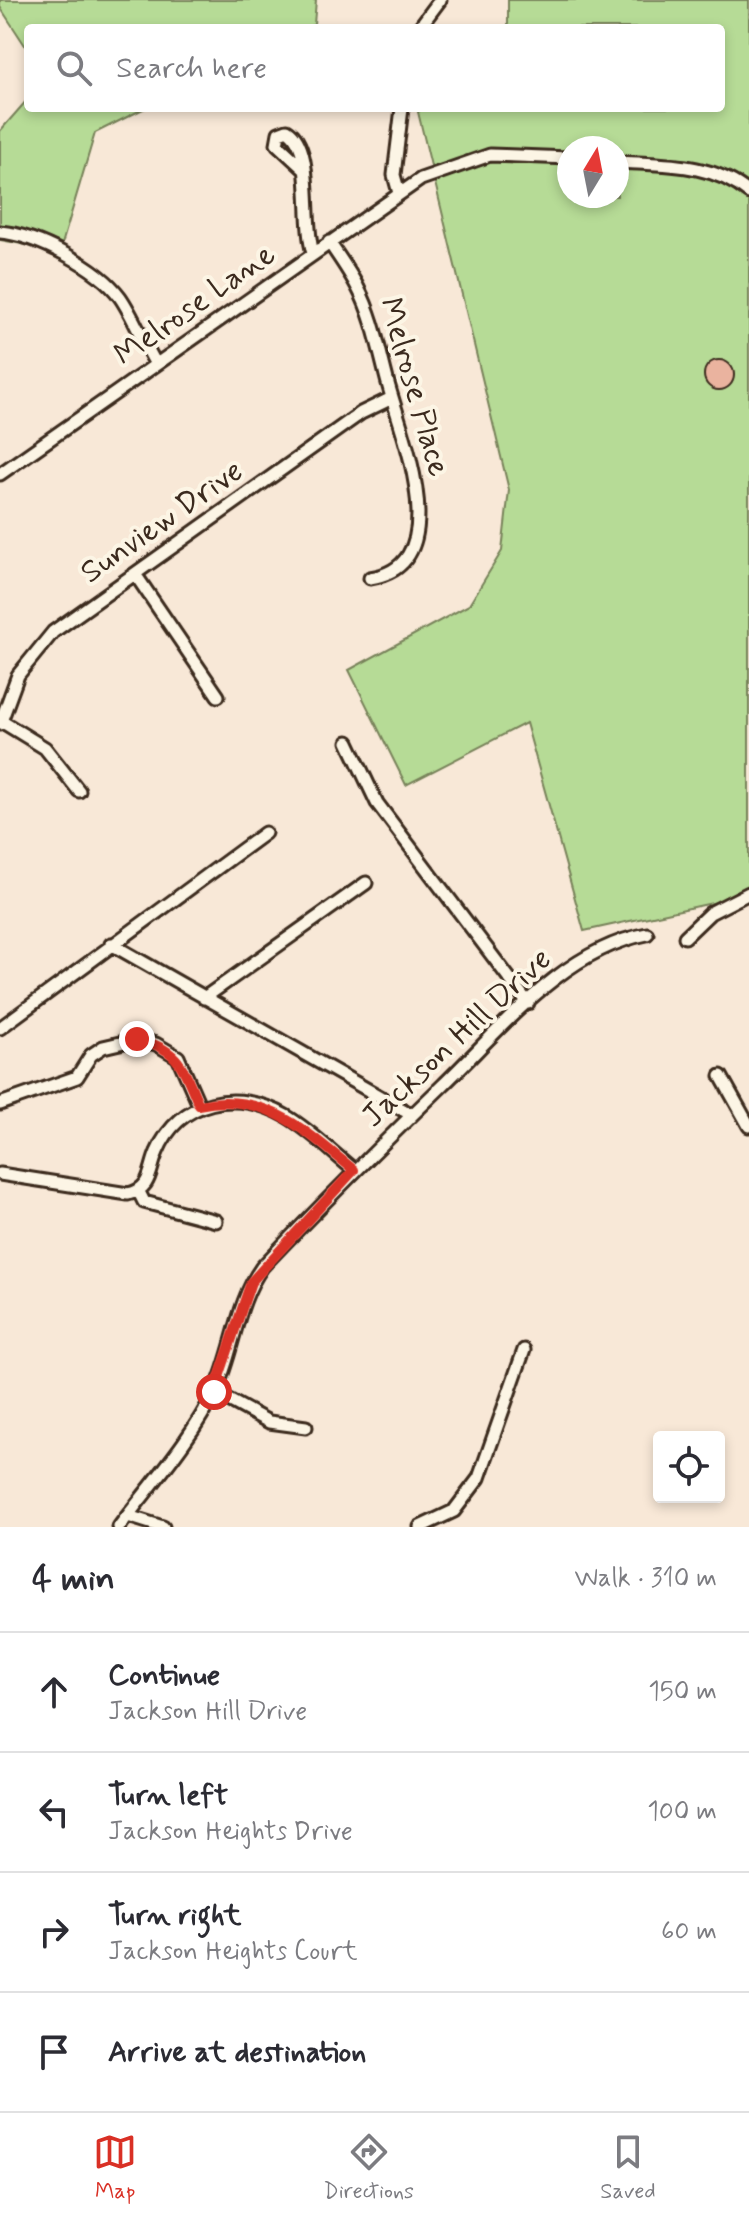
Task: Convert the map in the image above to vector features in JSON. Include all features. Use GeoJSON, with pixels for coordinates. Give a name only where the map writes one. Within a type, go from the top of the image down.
{"type":"FeatureCollection","features":[{"type":"Feature","properties":{"kind":"street"},"geometry":{"type":"LineString","coordinates":[[422,24],[440,0]]}},
{"type":"Feature","properties":{"kind":"street"},"geometry":{"type":"LineString","coordinates":[[399,193],[394,175],[402,112]]}},
{"type":"Feature","properties":{"kind":"street","name":"Melrose Lane"},"geometry":{"type":"LineString","coordinates":[[0,474],[421,179],[490,155],[557,158]]}},
{"type":"Feature","properties":{"kind":"street"},"geometry":{"type":"LineString","coordinates":[[629,163],[711,171],[732,180],[749,193]]}},
{"type":"Feature","properties":{"kind":"street"},"geometry":{"type":"LineString","coordinates":[[304,169],[306,231],[313,253]]}},
{"type":"Feature","properties":{"kind":"street"},"geometry":{"type":"LineString","coordinates":[[0,232],[18,234],[49,246],[111,286],[156,364]]}},
{"type":"Feature","properties":{"kind":"street","name":"Melrose Place"},"geometry":{"type":"LineString","coordinates":[[329,242],[366,305],[415,478],[418,519],[403,563],[384,576],[370,578]]}},
{"type":"Feature","properties":{"kind":"street","name":"Sunview Drive"},"geometry":{"type":"LineString","coordinates":[[0,722],[12,687],[37,648],[62,625],[361,413],[392,398]]}},
{"type":"Feature","properties":{"kind":"street"},"geometry":{"type":"LineString","coordinates":[[135,574],[218,696]]}},
{"type":"Feature","properties":{"kind":"street"},"geometry":{"type":"LineString","coordinates":[[0,722],[45,748],[79,791]]}},
{"type":"Feature","properties":{"kind":"street"},"geometry":{"type":"LineString","coordinates":[[348,742],[377,803],[528,1003]]}},
{"type":"Feature","properties":{"kind":"street"},"geometry":{"type":"LineString","coordinates":[[0,1028],[13,1022],[111,944],[265,833]]}},
{"type":"Feature","properties":{"kind":"street"},"geometry":{"type":"LineString","coordinates":[[204,998],[366,883]]}},
{"type":"Feature","properties":{"kind":"street"},"geometry":{"type":"LineString","coordinates":[[685,937],[710,913],[749,893]]}},
{"type":"Feature","properties":{"kind":"street","name":"Jackson Hill Drive"},"geometry":{"type":"LineString","coordinates":[[119,1527],[200,1419],[214,1392],[251,1282],[354,1170],[528,1003],[583,959],[627,938],[647,934]]}},
{"type":"Feature","properties":{"kind":"street"},"geometry":{"type":"LineString","coordinates":[[111,944],[412,1115]]}},
{"type":"Feature","properties":{"kind":"street"},"geometry":{"type":"LineString","coordinates":[[0,1104],[77,1077],[91,1055],[123,1040],[146,1041],[178,1057],[199,1105]]}},
{"type":"Feature","properties":{"kind":"street"},"geometry":{"type":"LineString","coordinates":[[721,1076],[749,1126]]}},
{"type":"Feature","properties":{"kind":"street"},"geometry":{"type":"LineString","coordinates":[[0,1174],[128,1194],[139,1192],[148,1183],[167,1130],[181,1115],[214,1101],[251,1103],[286,1116],[354,1170]]}},
{"type":"Feature","properties":{"kind":"street"},"geometry":{"type":"LineString","coordinates":[[139,1192],[144,1202],[216,1221]]}},
{"type":"Feature","properties":{"kind":"street"},"geometry":{"type":"LineString","coordinates":[[420,1527],[454,1511],[479,1478],[524,1350]]}},
{"type":"Feature","properties":{"kind":"street"},"geometry":{"type":"LineString","coordinates":[[214,1392],[269,1422],[306,1427]]}},
{"type":"Feature","properties":{"kind":"street"},"geometry":{"type":"LineString","coordinates":[[128,1516],[163,1527]]}},
{"type":"Feature","properties":{"kind":"green space"},"geometry":{"type":"Polygon","coordinates":[[[0,0],[316,0],[314,24],[24,24],[24,44],[0,7],[0,0]]]}},
{"type":"Feature","properties":{"kind":"green space"},"geometry":{"type":"Polygon","coordinates":[[[508,0],[749,0],[749,895],[584,931],[526,723],[406,785],[349,670],[469,605],[502,551],[509,490],[418,112],[725,112],[725,24],[508,24],[508,0]]]}},
{"type":"Feature","properties":{"kind":"green space"},"geometry":{"type":"Polygon","coordinates":[[[24,104],[24,112],[137,112],[95,133],[60,251],[0,240],[0,131],[24,104]]]}},
{"type":"Feature","properties":{"kind":"building"},"geometry":{"type":"Polygon","coordinates":[[[719,360],[730,364],[734,375],[730,386],[719,390],[708,386],[704,375],[708,364],[719,360]]]}},
{"type":"Feature","properties":{"kind":"route"},"geometry":{"type":"LineString","coordinates":[[137,1039],[156,1044],[178,1057],[199,1105],[214,1101],[251,1103],[286,1116],[354,1170],[251,1282],[214,1392]]}}]}
